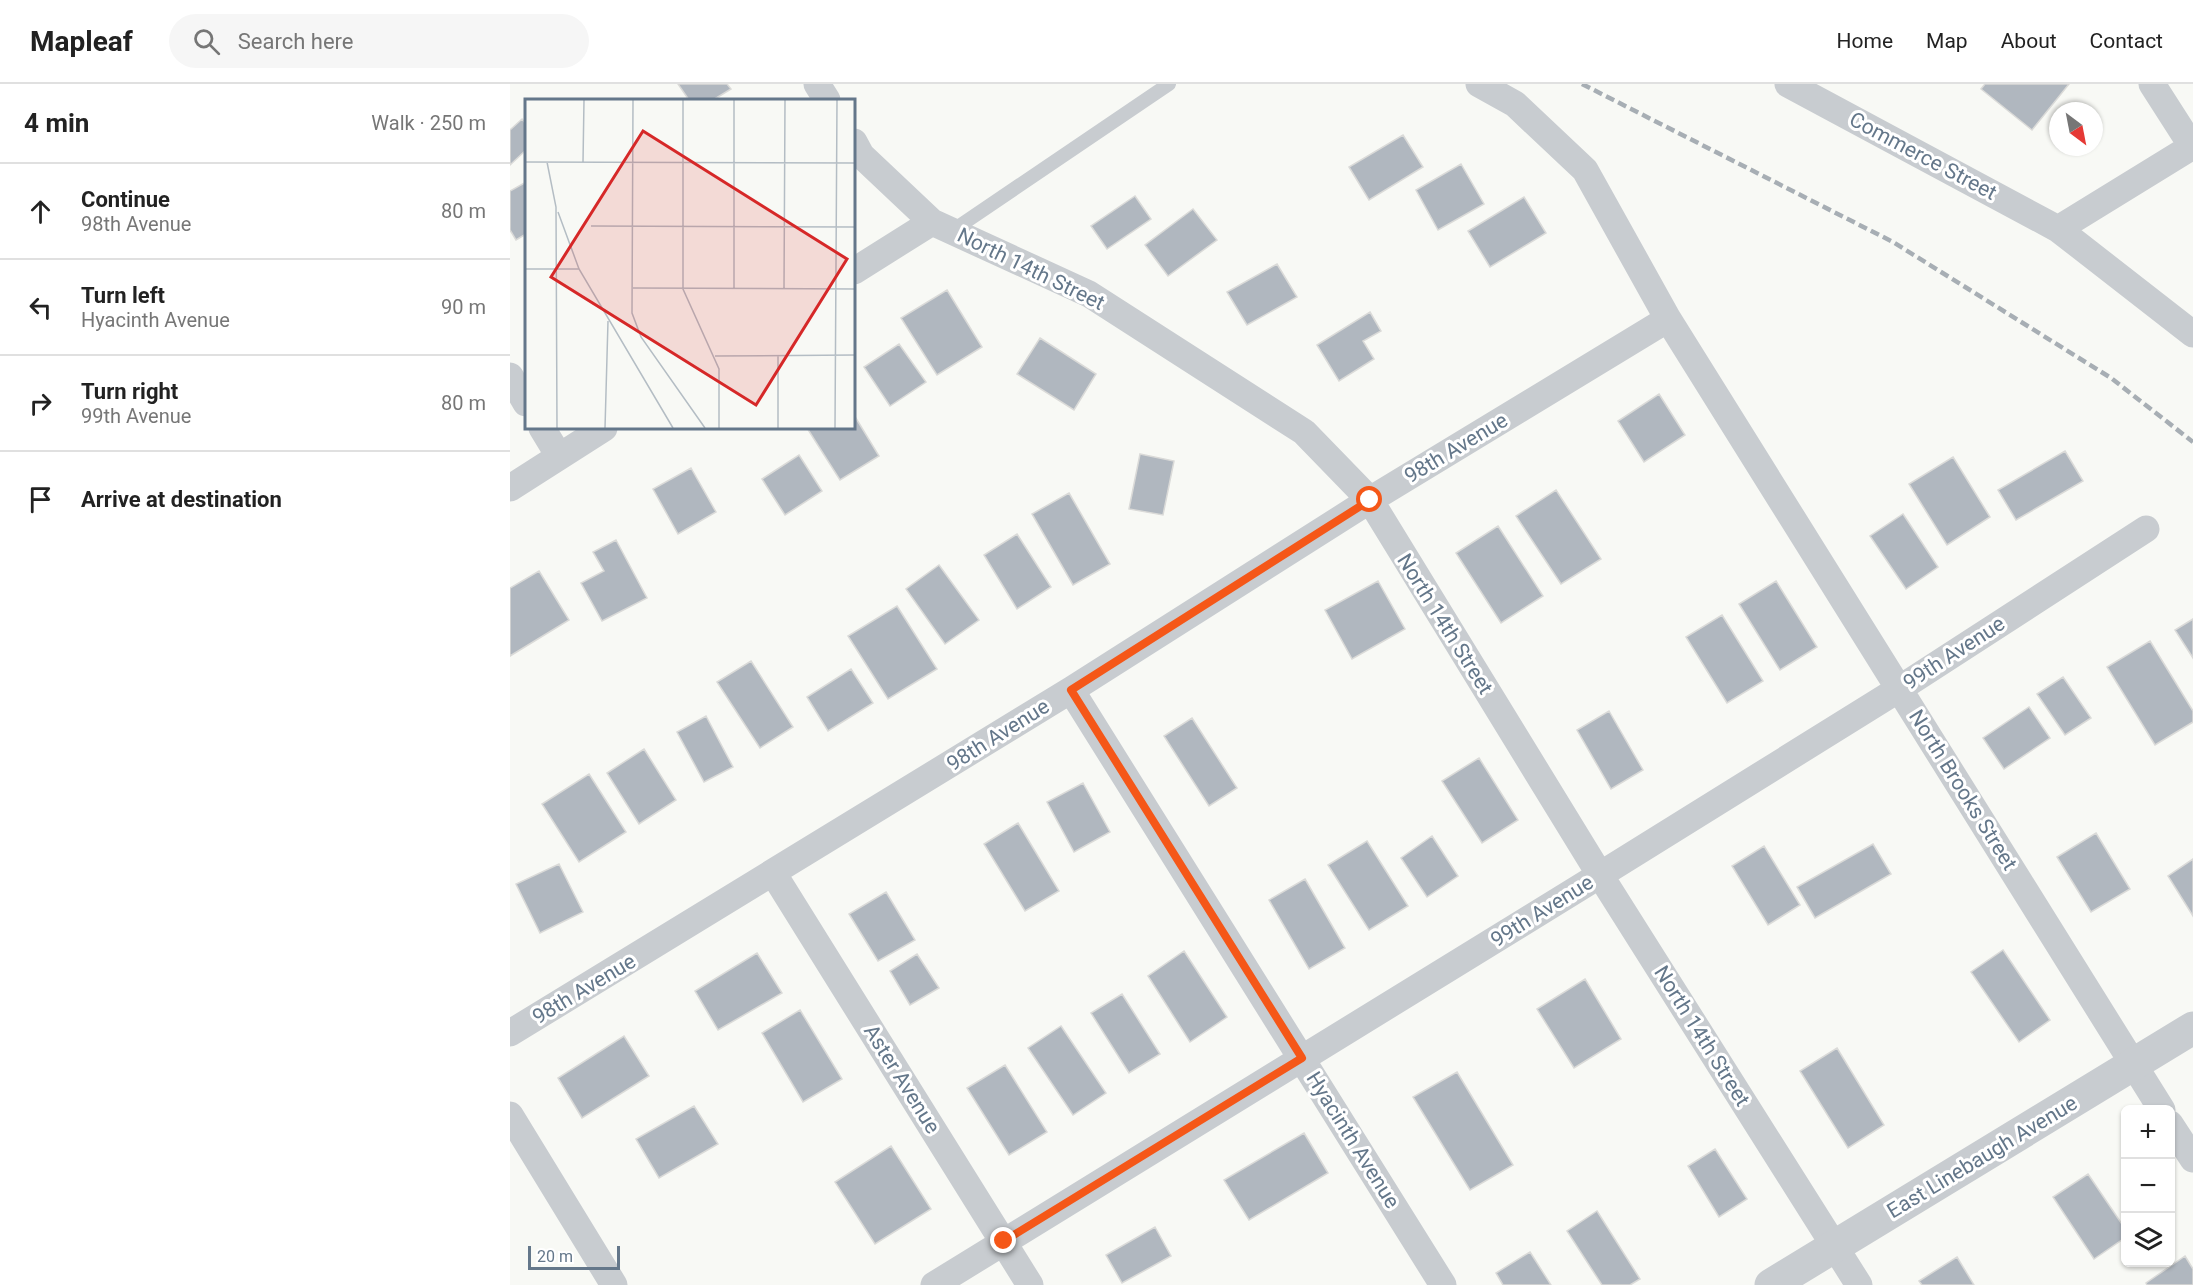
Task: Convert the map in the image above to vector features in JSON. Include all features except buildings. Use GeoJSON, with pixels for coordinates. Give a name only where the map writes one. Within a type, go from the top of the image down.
{"type":"FeatureCollection","features":[{"type":"Feature","properties":{"kind":"street"},"geometry":{"type":"LineString","coordinates":[[817,84],[826,99]]}},
{"type":"Feature","properties":{"kind":"street","name":"North Brooks Street"},"geometry":{"type":"LineString","coordinates":[[1479,84],[1515,104],[1585,170],[1668,319],[2159,1105]]}},
{"type":"Feature","properties":{"kind":"street","name":"Commerce Street"},"geometry":{"type":"LineString","coordinates":[[1788,84],[2058,229],[2193,334]]}},
{"type":"Feature","properties":{"kind":"street"},"geometry":{"type":"LineString","coordinates":[[2058,229],[2193,147],[2152,84]]}},
{"type":"Feature","properties":{"kind":"street","name":"North 14th Street"},"geometry":{"type":"LineString","coordinates":[[855,144],[861,155],[942,226],[1089,294],[1304,432],[1370,500],[1600,875],[1859,1285]]}},
{"type":"Feature","properties":{"kind":"street"},"geometry":{"type":"LineString","coordinates":[[855,270],[942,226]]}},
{"type":"Feature","properties":{"kind":"street","name":"98th Avenue"},"geometry":{"type":"LineString","coordinates":[[510,1033],[1071,690],[1370,500],[1668,319]]}},
{"type":"Feature","properties":{"kind":"street"},"geometry":{"type":"LineString","coordinates":[[510,376],[525,401]]}},
{"type":"Feature","properties":{"kind":"street"},"geometry":{"type":"LineString","coordinates":[[543,429],[559,456]]}},
{"type":"Feature","properties":{"kind":"street"},"geometry":{"type":"LineString","coordinates":[[510,488],[602,429]]}},
{"type":"Feature","properties":{"kind":"street","name":"99th Avenue"},"geometry":{"type":"LineString","coordinates":[[934,1285],[1899,689],[2146,530]]}},
{"type":"Feature","properties":{"kind":"street","name":"Hyacinth Avenue"},"geometry":{"type":"LineString","coordinates":[[1071,690],[1443,1285]]}},
{"type":"Feature","properties":{"kind":"street","name":"Aster Avenue"},"geometry":{"type":"LineString","coordinates":[[773,873],[1030,1285]]}},
{"type":"Feature","properties":{"kind":"street","name":"East Linebaugh Avenue"},"geometry":{"type":"LineString","coordinates":[[1771,1285],[2193,1028]]}},
{"type":"Feature","properties":{"kind":"street"},"geometry":{"type":"LineString","coordinates":[[510,1115],[614,1285]]}},
{"type":"Feature","properties":{"kind":"street"},"geometry":{"type":"LineString","coordinates":[[2175,1132],[2193,1159]]}},
{"type":"Feature","properties":{"kind":"lane"},"geometry":{"type":"LineString","coordinates":[[942,226],[1169,84]]}},
{"type":"Feature","properties":{"kind":"railway"},"geometry":{"type":"LineString","coordinates":[[1582,84],[1893,242],[2111,378],[2193,442]]}},
{"type":"Feature","properties":{"kind":"route"},"geometry":{"type":"LineString","coordinates":[[1004,1241],[1302,1058],[1071,690],[1370,500]]}}]}
